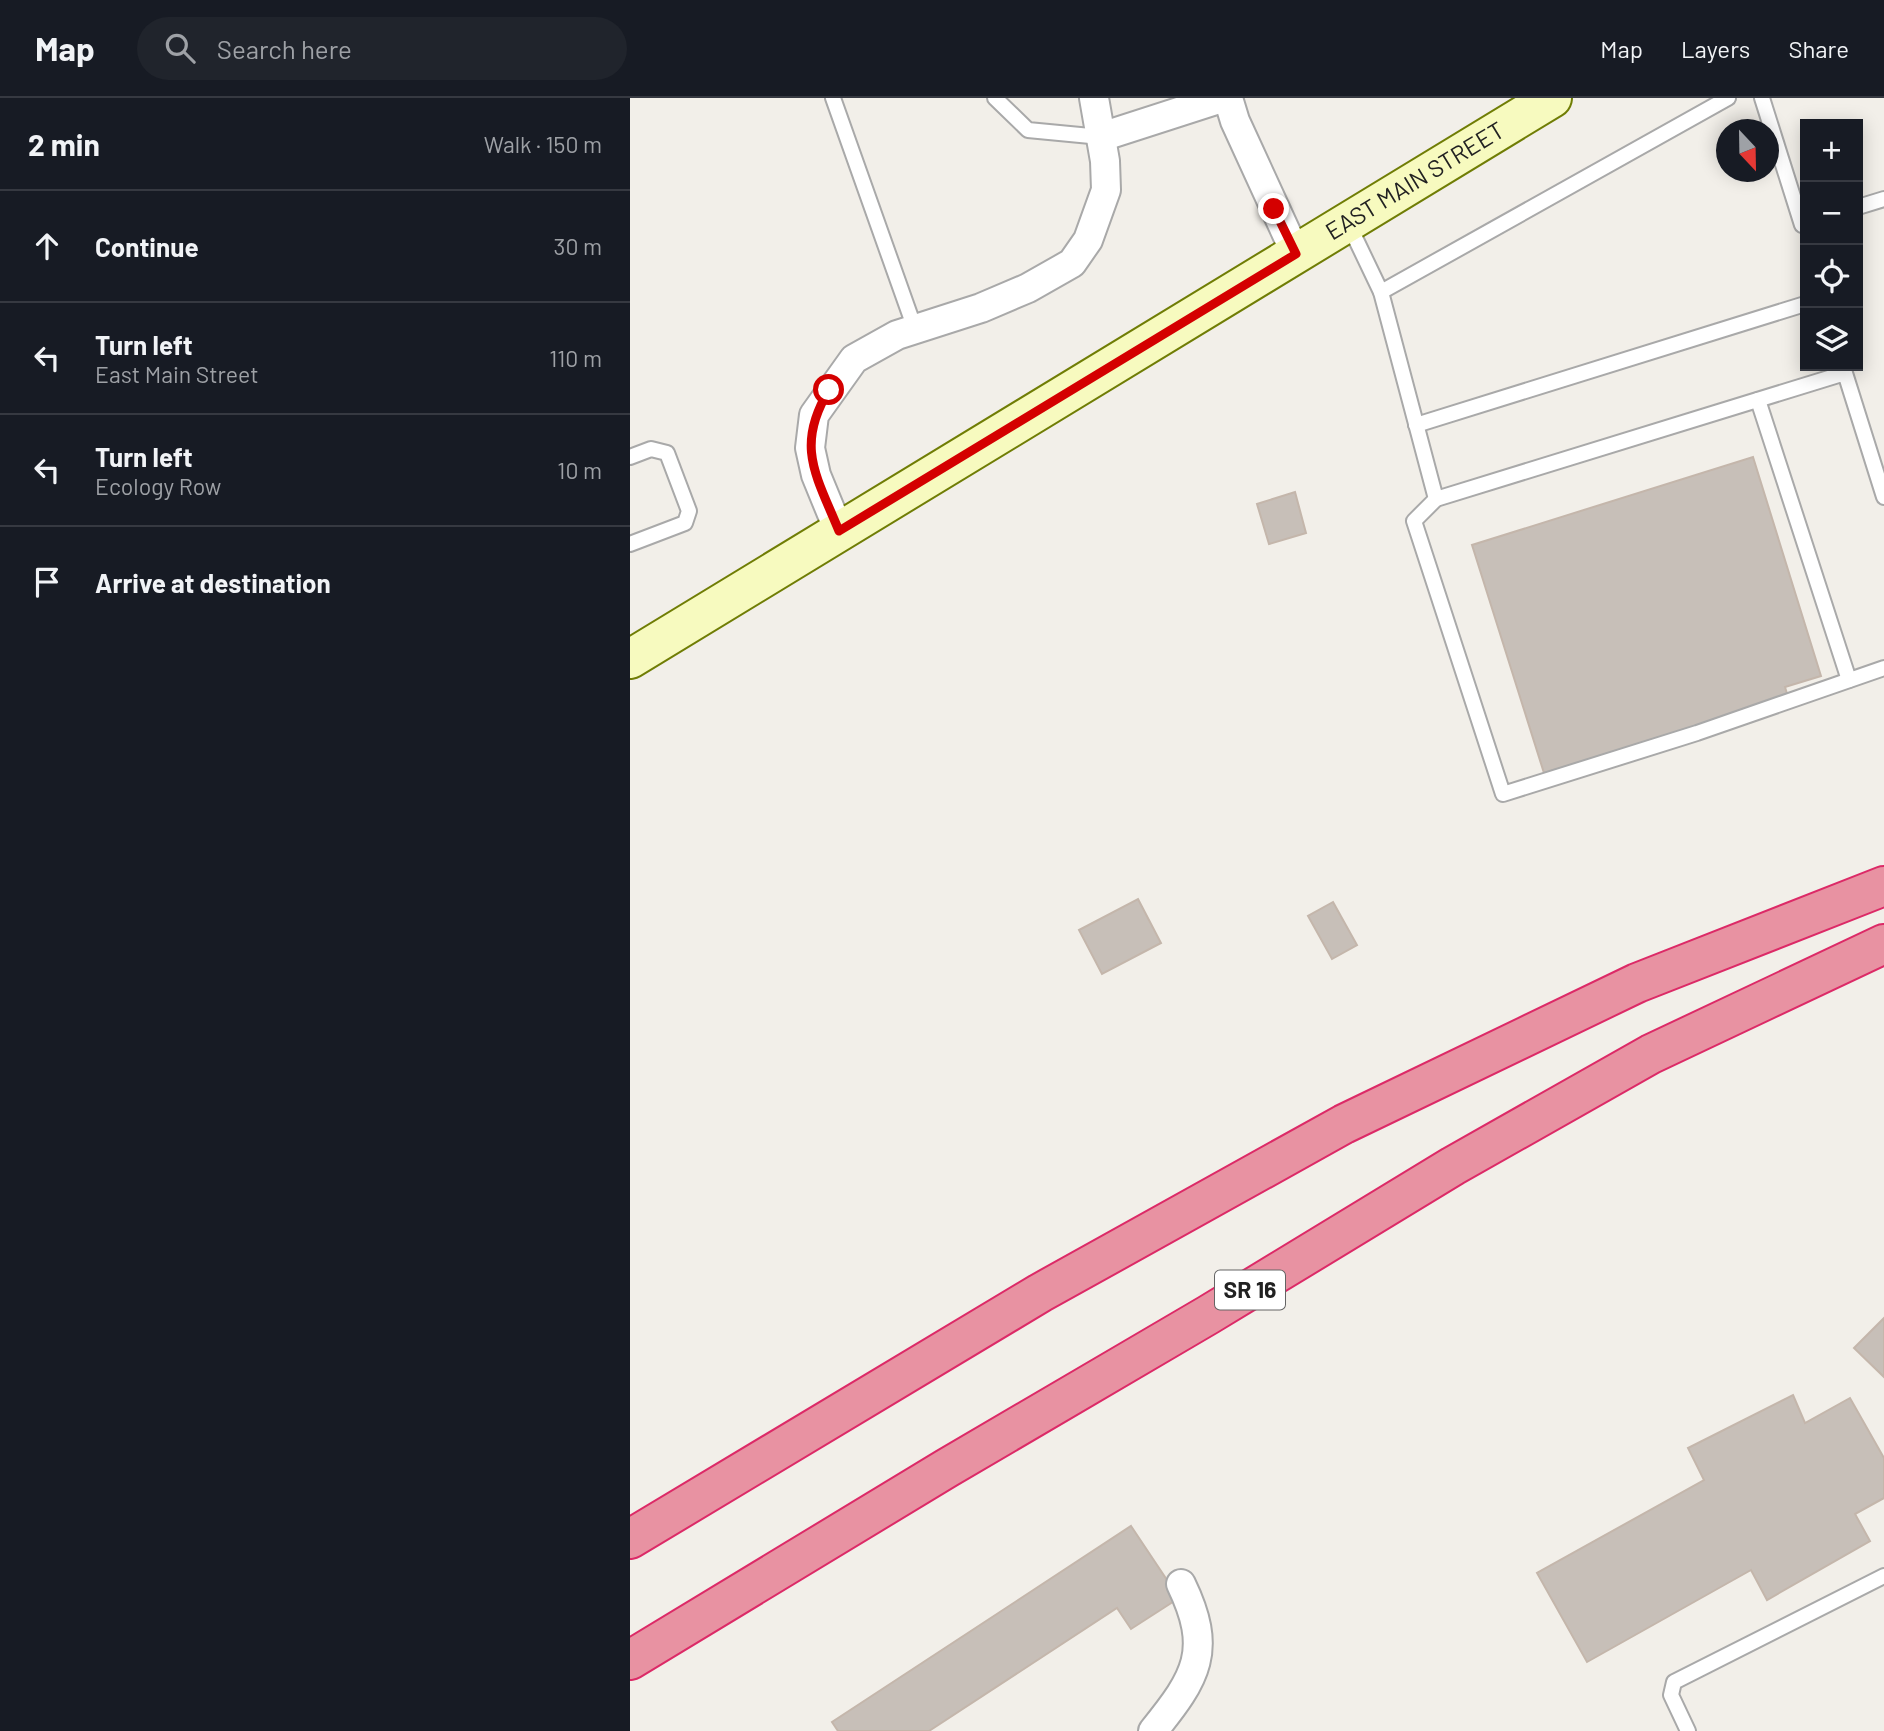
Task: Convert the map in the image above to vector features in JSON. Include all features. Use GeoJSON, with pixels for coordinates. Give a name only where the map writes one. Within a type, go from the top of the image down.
{"type":"FeatureCollection","features":[{"type":"Feature","properties":{"kind":"highway"},"geometry":{"type":"LineString","coordinates":[[630,1539],[1040,1293],[1344,1124],[1637,983],[1884,886]]}},
{"type":"Feature","properties":{"kind":"highway","name":"SR 16"},"geometry":{"type":"LineString","coordinates":[[630,1660],[1452,1166],[1651,1054],[1884,944]]}},
{"type":"Feature","properties":{"kind":"main road","name":"EAST MAIN STREET"},"geometry":{"type":"LineString","coordinates":[[630,659],[1296,254],[1349,225],[1552,98]]}},
{"type":"Feature","properties":{"kind":"street"},"geometry":{"type":"LineString","coordinates":[[839,531],[816,475],[810,448],[814,415],[854,359],[897,335],[981,308],[1028,288],[1072,263],[1088,240],[1106,190],[1094,98]]}},
{"type":"Feature","properties":{"kind":"street"},"geometry":{"type":"LineString","coordinates":[[1101,137],[1222,98]]}},
{"type":"Feature","properties":{"kind":"street"},"geometry":{"type":"LineString","coordinates":[[1228,98],[1235,121],[1296,254]]}},
{"type":"Feature","properties":{"kind":"street"},"geometry":{"type":"LineString","coordinates":[[1153,1731],[1186,1689],[1193,1673],[1199,1628],[1181,1584]]}},
{"type":"Feature","properties":{"kind":"lane"},"geometry":{"type":"LineString","coordinates":[[834,98],[915,330]]}},
{"type":"Feature","properties":{"kind":"lane"},"geometry":{"type":"LineString","coordinates":[[995,98],[1028,130],[1101,137]]}},
{"type":"Feature","properties":{"kind":"lane"},"geometry":{"type":"LineString","coordinates":[[1381,292],[1728,98]]}},
{"type":"Feature","properties":{"kind":"lane"},"geometry":{"type":"LineString","coordinates":[[1762,98],[1800,216]]}},
{"type":"Feature","properties":{"kind":"lane"},"geometry":{"type":"LineString","coordinates":[[1863,205],[1884,199]]}},
{"type":"Feature","properties":{"kind":"lane"},"geometry":{"type":"LineString","coordinates":[[1349,225],[1381,292],[1436,499]]}},
{"type":"Feature","properties":{"kind":"lane"},"geometry":{"type":"LineString","coordinates":[[1416,425],[1800,305]]}},
{"type":"Feature","properties":{"kind":"lane"},"geometry":{"type":"LineString","coordinates":[[1841,371],[1758,400],[1436,499],[1414,521],[1503,794],[1697,733],[1884,668]]}},
{"type":"Feature","properties":{"kind":"lane"},"geometry":{"type":"LineString","coordinates":[[1844,371],[1884,497]]}},
{"type":"Feature","properties":{"kind":"lane"},"geometry":{"type":"LineString","coordinates":[[1758,400],[1849,680]]}},
{"type":"Feature","properties":{"kind":"lane"},"geometry":{"type":"LineString","coordinates":[[630,457],[652,449],[667,453],[689,511],[685,523],[630,544]]}},
{"type":"Feature","properties":{"kind":"lane"},"geometry":{"type":"LineString","coordinates":[[1688,1731],[1671,1695],[1674,1682],[1884,1576]]}},
{"type":"Feature","properties":{"kind":"building"},"geometry":{"type":"Polygon","coordinates":[[[1753,457],[1821,676],[1785,687],[1788,697],[1544,773],[1472,545],[1753,457]]]}},
{"type":"Feature","properties":{"kind":"building"},"geometry":{"type":"Polygon","coordinates":[[[1295,492],[1306,533],[1269,544],[1257,504],[1295,492]]]}},
{"type":"Feature","properties":{"kind":"building"},"geometry":{"type":"Polygon","coordinates":[[[1138,899],[1161,943],[1102,974],[1079,930],[1138,899]]]}},
{"type":"Feature","properties":{"kind":"building"},"geometry":{"type":"Polygon","coordinates":[[[1333,902],[1357,945],[1332,959],[1308,916],[1333,902]]]}},
{"type":"Feature","properties":{"kind":"building"},"geometry":{"type":"Polygon","coordinates":[[[1884,1318],[1884,1377],[1854,1348],[1884,1318]]]}},
{"type":"Feature","properties":{"kind":"building"},"geometry":{"type":"Polygon","coordinates":[[[1793,1395],[1805,1423],[1850,1398],[1884,1458],[1884,1498],[1855,1514],[1870,1541],[1767,1600],[1751,1570],[1587,1662],[1537,1573],[1704,1480],[1688,1448],[1793,1395]]]}},
{"type":"Feature","properties":{"kind":"building"},"geometry":{"type":"Polygon","coordinates":[[[1131,1526],[1179,1598],[1131,1629],[1117,1608],[929,1731],[838,1731],[832,1722],[1131,1526]]]}},
{"type":"Feature","properties":{"kind":"route"},"geometry":{"type":"LineString","coordinates":[[829,390],[814,415],[810,448],[816,475],[839,531],[1296,254],[1274,209]]}}]}
